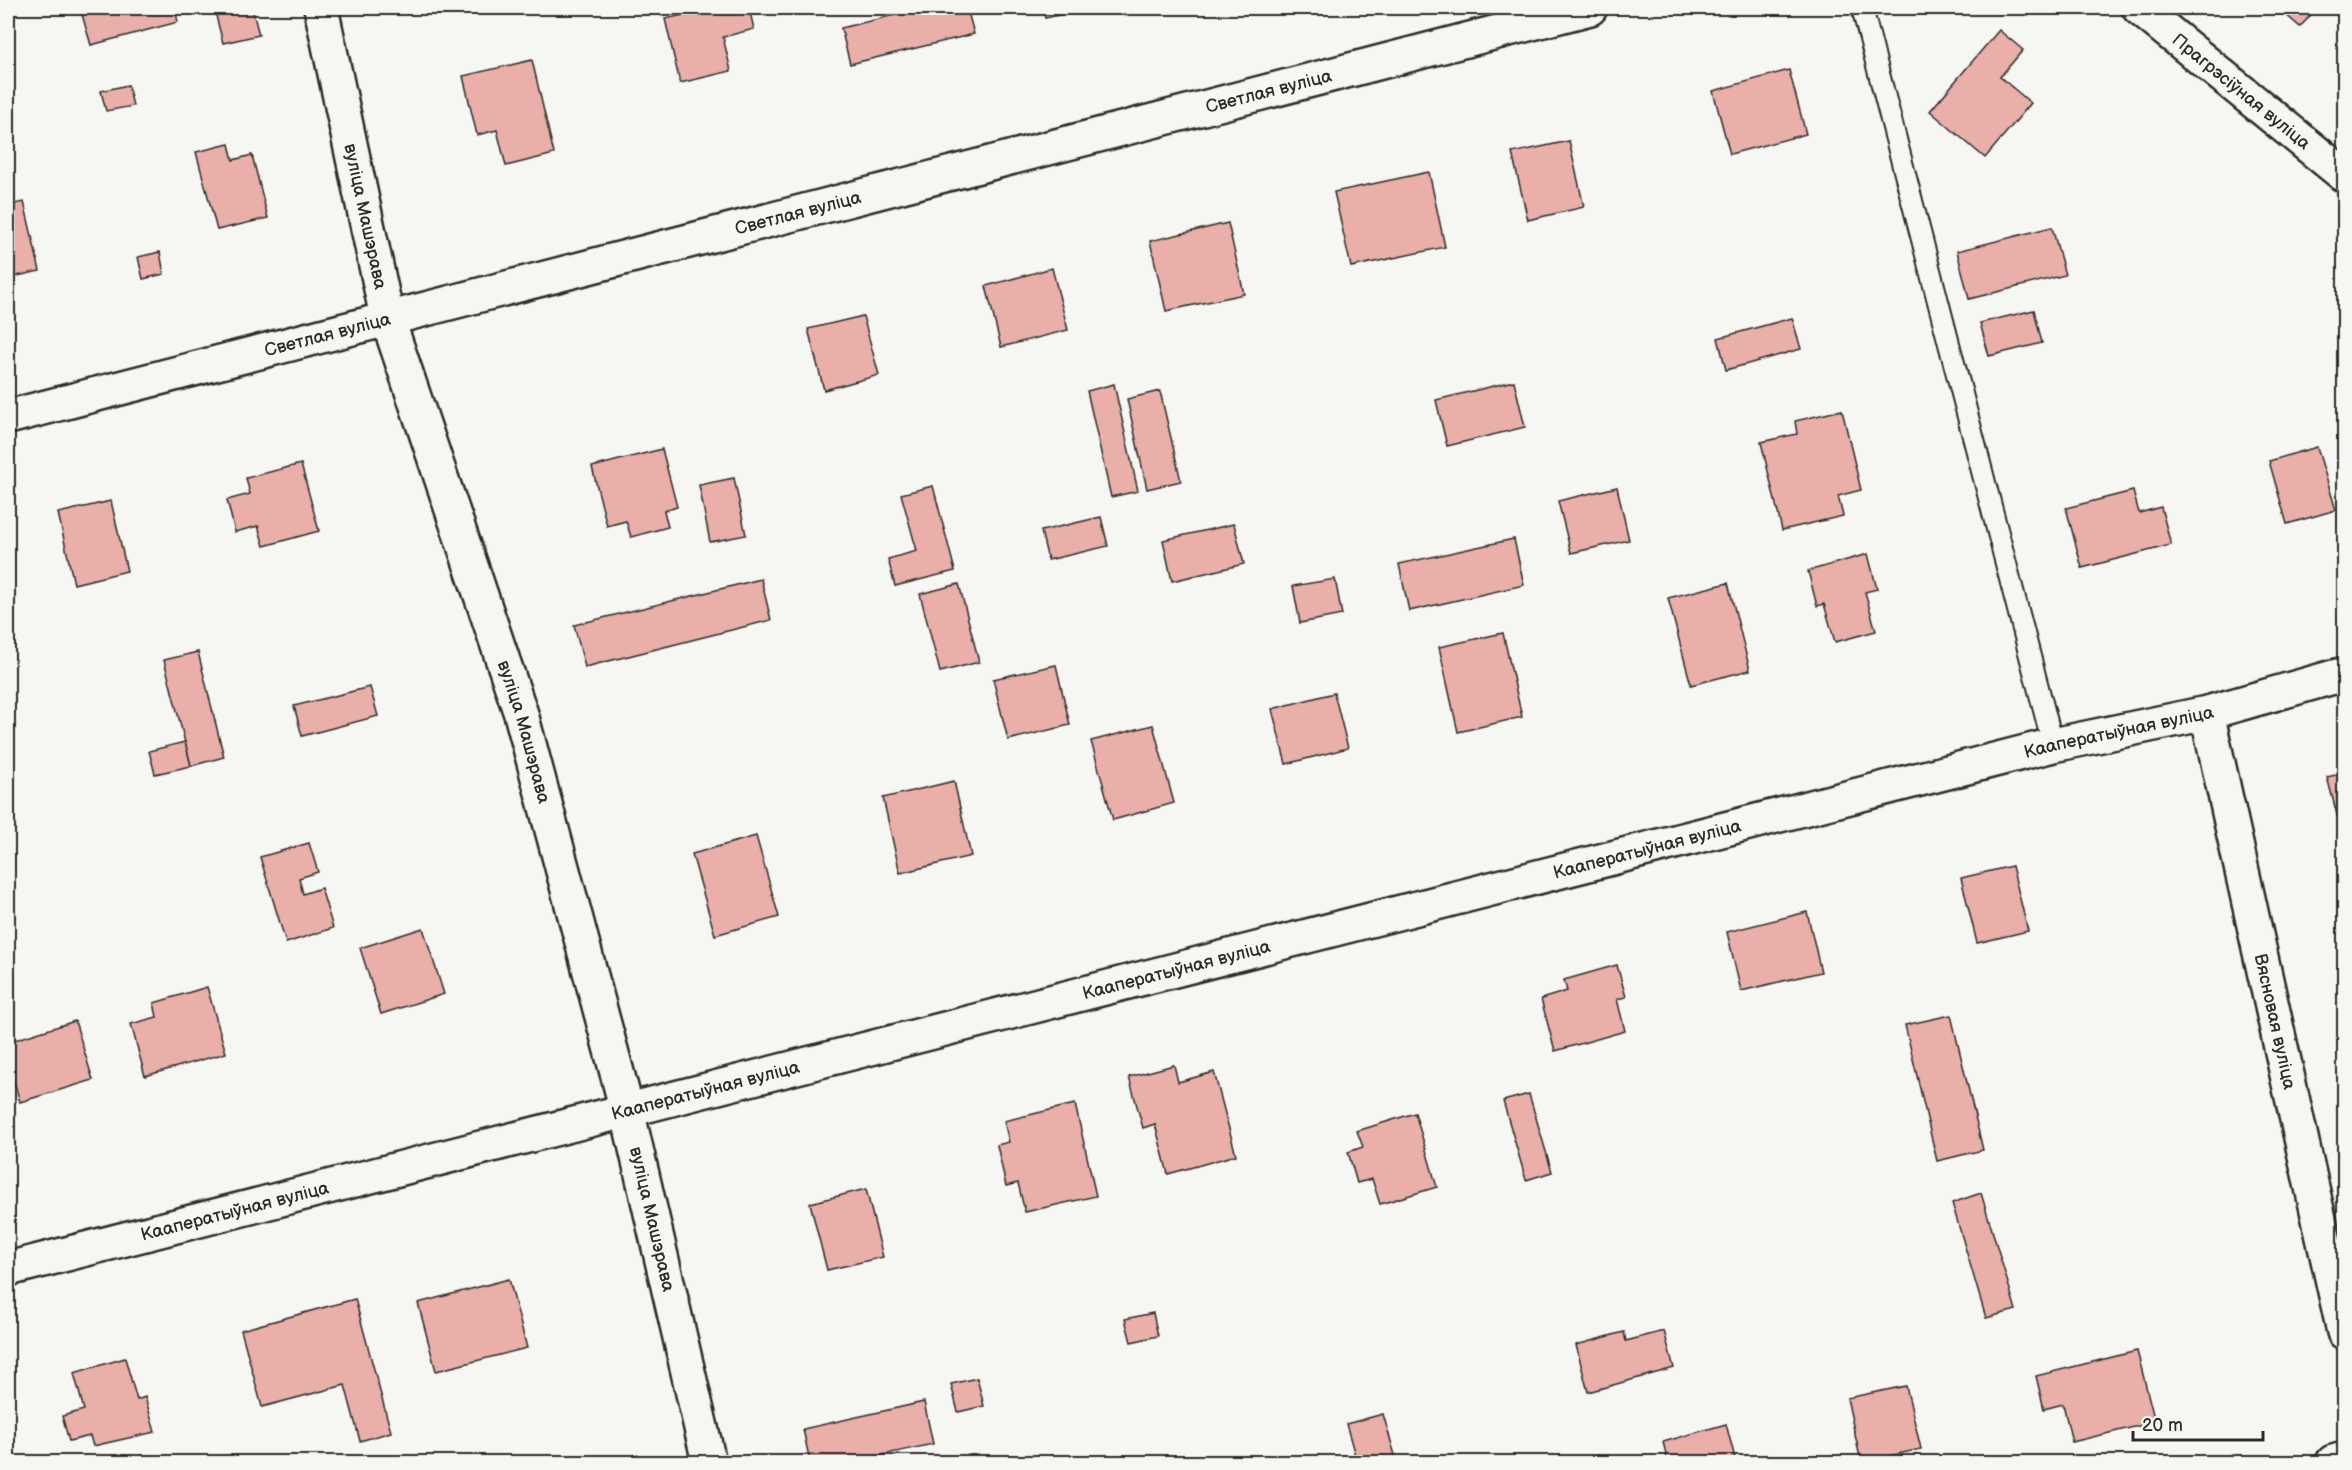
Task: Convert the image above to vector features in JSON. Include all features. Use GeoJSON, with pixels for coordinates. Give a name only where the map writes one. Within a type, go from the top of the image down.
{"type":"FeatureCollection","features":[{"type":"Feature","properties":{"kind":"street","name":"вуліца Машэрава"},"geometry":{"type":"LineString","coordinates":[[321,8],[387,317],[521,714],[627,1110],[709,1462]]}},
{"type":"Feature","properties":{"kind":"street","name":"Светлая вуліца"},"geometry":{"type":"LineString","coordinates":[[8,417],[387,317],[1590,8]]}},
{"type":"Feature","properties":{"kind":"street","name":"Прагрэсіўная вуліца"},"geometry":{"type":"LineString","coordinates":[[2139,8],[2344,175]]}},
{"type":"Feature","properties":{"kind":"street","name":"Кааператыўная вуліца"},"geometry":{"type":"LineString","coordinates":[[8,1269],[2053,745],[2207,712],[2344,674]]}},
{"type":"Feature","properties":{"kind":"street","name":"Вясновая вуліца"},"geometry":{"type":"LineString","coordinates":[[2207,712],[2344,1332]]}},
{"type":"Feature","properties":{"kind":"street"},"geometry":{"type":"LineString","coordinates":[[2333,1462],[2344,1459]]}},
{"type":"Feature","properties":{"kind":"lane"},"geometry":{"type":"LineString","coordinates":[[1862,8],[2053,745]]}},
{"type":"Feature","properties":{"kind":"building"},"geometry":{"type":"Polygon","coordinates":[[[80,8],[175,8],[178,22],[91,45],[80,8]]]}},
{"type":"Feature","properties":{"kind":"building"},"geometry":{"type":"Polygon","coordinates":[[[214,8],[252,8],[259,35],[223,43],[214,8]]]}},
{"type":"Feature","properties":{"kind":"building"},"geometry":{"type":"Polygon","coordinates":[[[715,8],[749,8],[754,29],[723,37],[731,71],[680,83],[665,19],[715,8]]]}},
{"type":"Feature","properties":{"kind":"building"},"geometry":{"type":"Polygon","coordinates":[[[902,8],[967,8],[974,34],[850,64],[841,28],[903,13],[902,8]]]}},
{"type":"Feature","properties":{"kind":"building"},"geometry":{"type":"Polygon","coordinates":[[[1043,8],[1091,8],[1045,18],[1043,8]]]}},
{"type":"Feature","properties":{"kind":"building"},"geometry":{"type":"Polygon","coordinates":[[[2278,8],[2317,8],[2300,27],[2278,8]]]}},
{"type":"Feature","properties":{"kind":"building"},"geometry":{"type":"Polygon","coordinates":[[[1999,30],[2023,50],[2000,77],[2031,103],[1985,158],[1930,111],[1999,30]]]}},
{"type":"Feature","properties":{"kind":"building"},"geometry":{"type":"Polygon","coordinates":[[[532,60],[554,154],[506,166],[497,130],[477,135],[463,76],[532,60]]]}},
{"type":"Feature","properties":{"kind":"building"},"geometry":{"type":"Polygon","coordinates":[[[1789,70],[1806,134],[1730,154],[1713,91],[1789,70]]]}},
{"type":"Feature","properties":{"kind":"building"},"geometry":{"type":"Polygon","coordinates":[[[128,85],[133,106],[106,111],[101,91],[128,85]]]}},
{"type":"Feature","properties":{"kind":"building"},"geometry":{"type":"Polygon","coordinates":[[[1569,141],[1584,207],[1528,220],[1512,153],[1569,141]]]}},
{"type":"Feature","properties":{"kind":"building"},"geometry":{"type":"Polygon","coordinates":[[[229,144],[233,160],[252,155],[268,218],[217,230],[196,152],[229,144]]]}},
{"type":"Feature","properties":{"kind":"building"},"geometry":{"type":"Polygon","coordinates":[[[1429,172],[1445,247],[1351,267],[1334,192],[1429,172]]]}},
{"type":"Feature","properties":{"kind":"building"},"geometry":{"type":"Polygon","coordinates":[[[24,202],[40,271],[8,278],[8,205],[24,202]]]}},
{"type":"Feature","properties":{"kind":"building"},"geometry":{"type":"Polygon","coordinates":[[[1228,223],[1244,294],[1166,311],[1150,241],[1228,223]]]}},
{"type":"Feature","properties":{"kind":"building"},"geometry":{"type":"Polygon","coordinates":[[[2052,227],[2065,275],[1969,299],[1957,251],[2052,227]]]}},
{"type":"Feature","properties":{"kind":"building"},"geometry":{"type":"Polygon","coordinates":[[[160,252],[164,274],[143,279],[138,257],[160,252]]]}},
{"type":"Feature","properties":{"kind":"building"},"geometry":{"type":"Polygon","coordinates":[[[1052,268],[1068,330],[1001,347],[986,286],[1052,268]]]}},
{"type":"Feature","properties":{"kind":"building"},"geometry":{"type":"Polygon","coordinates":[[[2034,310],[2042,343],[1989,356],[1980,323],[2034,310]]]}},
{"type":"Feature","properties":{"kind":"building"},"geometry":{"type":"Polygon","coordinates":[[[863,316],[879,375],[824,390],[808,329],[863,316]]]}},
{"type":"Feature","properties":{"kind":"building"},"geometry":{"type":"Polygon","coordinates":[[[1792,318],[1801,349],[1726,370],[1718,338],[1792,318]]]}},
{"type":"Feature","properties":{"kind":"building"},"geometry":{"type":"Polygon","coordinates":[[[1514,381],[1525,427],[1447,446],[1436,400],[1514,381]]]}},
{"type":"Feature","properties":{"kind":"building"},"geometry":{"type":"Polygon","coordinates":[[[1114,384],[1138,491],[1111,497],[1087,391],[1114,384]]]}},
{"type":"Feature","properties":{"kind":"building"},"geometry":{"type":"Polygon","coordinates":[[[1160,391],[1181,481],[1147,489],[1127,399],[1160,391]]]}},
{"type":"Feature","properties":{"kind":"building"},"geometry":{"type":"Polygon","coordinates":[[[1842,410],[1861,490],[1838,496],[1843,516],[1782,530],[1761,442],[1797,434],[1795,421],[1842,410]]]}},
{"type":"Feature","properties":{"kind":"building"},"geometry":{"type":"Polygon","coordinates":[[[2317,447],[2336,510],[2287,524],[2269,461],[2317,447]]]}},
{"type":"Feature","properties":{"kind":"building"},"geometry":{"type":"Polygon","coordinates":[[[662,449],[677,507],[664,511],[668,527],[631,537],[626,521],[607,526],[592,467],[662,449]]]}},
{"type":"Feature","properties":{"kind":"building"},"geometry":{"type":"Polygon","coordinates":[[[301,464],[319,531],[264,546],[258,526],[235,532],[227,500],[250,494],[246,478],[301,464]]]}},
{"type":"Feature","properties":{"kind":"building"},"geometry":{"type":"Polygon","coordinates":[[[734,478],[746,535],[710,542],[699,485],[734,478]]]}},
{"type":"Feature","properties":{"kind":"building"},"geometry":{"type":"Polygon","coordinates":[[[933,486],[955,571],[895,586],[888,559],[917,551],[901,494],[933,486]]]}},
{"type":"Feature","properties":{"kind":"building"},"geometry":{"type":"Polygon","coordinates":[[[1617,487],[1629,540],[1571,553],[1558,501],[1617,487]]]}},
{"type":"Feature","properties":{"kind":"building"},"geometry":{"type":"Polygon","coordinates":[[[2133,491],[2139,513],[2161,507],[2171,545],[2082,568],[2066,508],[2133,491]]]}},
{"type":"Feature","properties":{"kind":"building"},"geometry":{"type":"Polygon","coordinates":[[[111,501],[127,571],[74,584],[58,513],[111,501]]]}},
{"type":"Feature","properties":{"kind":"building"},"geometry":{"type":"Polygon","coordinates":[[[1101,517],[1108,546],[1048,560],[1041,531],[1101,517]]]}},
{"type":"Feature","properties":{"kind":"building"},"geometry":{"type":"Polygon","coordinates":[[[1234,524],[1244,564],[1172,581],[1163,540],[1234,524]]]}},
{"type":"Feature","properties":{"kind":"building"},"geometry":{"type":"Polygon","coordinates":[[[1514,539],[1524,585],[1409,611],[1399,564],[1514,539]]]}},
{"type":"Feature","properties":{"kind":"building"},"geometry":{"type":"Polygon","coordinates":[[[1868,554],[1877,589],[1865,592],[1876,631],[1835,642],[1824,604],[1817,606],[1808,571],[1868,554]]]}},
{"type":"Feature","properties":{"kind":"building"},"geometry":{"type":"Polygon","coordinates":[[[761,579],[771,620],[585,667],[574,625],[761,579]]]}},
{"type":"Feature","properties":{"kind":"building"},"geometry":{"type":"Polygon","coordinates":[[[1335,579],[1342,615],[1300,623],[1293,586],[1335,579]]]}},
{"type":"Feature","properties":{"kind":"building"},"geometry":{"type":"Polygon","coordinates":[[[1728,583],[1750,670],[1691,685],[1668,598],[1728,583]]]}},
{"type":"Feature","properties":{"kind":"building"},"geometry":{"type":"Polygon","coordinates":[[[959,584],[979,662],[940,672],[920,594],[959,584]]]}},
{"type":"Feature","properties":{"kind":"building"},"geometry":{"type":"Polygon","coordinates":[[[1503,633],[1522,717],[1458,732],[1439,647],[1503,633]]]}},
{"type":"Feature","properties":{"kind":"building"},"geometry":{"type":"Polygon","coordinates":[[[198,652],[224,757],[191,766],[164,660],[198,652]]]}},
{"type":"Feature","properties":{"kind":"building"},"geometry":{"type":"Polygon","coordinates":[[[1056,665],[1070,725],[1008,740],[993,679],[1056,665]]]}},
{"type":"Feature","properties":{"kind":"building"},"geometry":{"type":"Polygon","coordinates":[[[370,687],[378,716],[302,736],[294,706],[370,687]]]}},
{"type":"Feature","properties":{"kind":"building"},"geometry":{"type":"Polygon","coordinates":[[[1334,693],[1348,748],[1286,764],[1272,709],[1334,693]]]}},
{"type":"Feature","properties":{"kind":"building"},"geometry":{"type":"Polygon","coordinates":[[[1153,725],[1174,803],[1113,820],[1091,741],[1153,725]]]}},
{"type":"Feature","properties":{"kind":"building"},"geometry":{"type":"Polygon","coordinates":[[[185,742],[191,766],[155,774],[149,751],[185,742]]]}},
{"type":"Feature","properties":{"kind":"building"},"geometry":{"type":"Polygon","coordinates":[[[2344,773],[2344,841],[2327,777],[2344,773]]]}},
{"type":"Feature","properties":{"kind":"building"},"geometry":{"type":"Polygon","coordinates":[[[954,781],[971,856],[900,873],[883,798],[954,781]]]}},
{"type":"Feature","properties":{"kind":"building"},"geometry":{"type":"Polygon","coordinates":[[[756,836],[779,917],[715,935],[692,854],[756,836]]]}},
{"type":"Feature","properties":{"kind":"building"},"geometry":{"type":"Polygon","coordinates":[[[309,843],[318,872],[299,878],[303,894],[321,888],[333,928],[286,943],[260,857],[309,843]]]}},
{"type":"Feature","properties":{"kind":"building"},"geometry":{"type":"Polygon","coordinates":[[[2012,866],[2028,931],[1977,943],[1961,878],[2012,866]]]}},
{"type":"Feature","properties":{"kind":"building"},"geometry":{"type":"Polygon","coordinates":[[[1807,912],[1821,972],[1741,991],[1727,932],[1807,912]]]}},
{"type":"Feature","properties":{"kind":"building"},"geometry":{"type":"Polygon","coordinates":[[[423,928],[444,994],[381,1014],[360,948],[423,928]]]}},
{"type":"Feature","properties":{"kind":"building"},"geometry":{"type":"Polygon","coordinates":[[[1617,965],[1626,997],[1617,999],[1625,1031],[1555,1051],[1541,999],[1567,991],[1564,980],[1617,965]]]}},
{"type":"Feature","properties":{"kind":"building"},"geometry":{"type":"Polygon","coordinates":[[[207,987],[226,1053],[145,1076],[131,1024],[157,1017],[154,1003],[207,987]]]}},
{"type":"Feature","properties":{"kind":"building"},"geometry":{"type":"Polygon","coordinates":[[[1951,1015],[1983,1150],[1937,1161],[1905,1025],[1951,1015]]]}},
{"type":"Feature","properties":{"kind":"building"},"geometry":{"type":"Polygon","coordinates":[[[75,1021],[93,1080],[20,1102],[8,1061],[8,1042],[75,1021]]]}},
{"type":"Feature","properties":{"kind":"building"},"geometry":{"type":"Polygon","coordinates":[[[1174,1065],[1178,1082],[1214,1072],[1236,1155],[1168,1174],[1155,1124],[1143,1128],[1129,1077],[1174,1065]]]}},
{"type":"Feature","properties":{"kind":"building"},"geometry":{"type":"Polygon","coordinates":[[[1529,1094],[1552,1172],[1526,1180],[1503,1101],[1529,1094]]]}},
{"type":"Feature","properties":{"kind":"building"},"geometry":{"type":"Polygon","coordinates":[[[1075,1104],[1096,1196],[1025,1212],[1018,1183],[1006,1186],[997,1145],[1009,1142],[1004,1121],[1075,1104]]]}},
{"type":"Feature","properties":{"kind":"building"},"geometry":{"type":"Polygon","coordinates":[[[1415,1113],[1437,1187],[1380,1204],[1372,1179],[1357,1183],[1348,1152],[1363,1147],[1357,1131],[1415,1113]]]}},
{"type":"Feature","properties":{"kind":"building"},"geometry":{"type":"Polygon","coordinates":[[[866,1189],[883,1257],[827,1270],[810,1203],[866,1189]]]}},
{"type":"Feature","properties":{"kind":"building"},"geometry":{"type":"Polygon","coordinates":[[[1981,1193],[2016,1310],[1986,1318],[1952,1203],[1981,1193]]]}},
{"type":"Feature","properties":{"kind":"building"},"geometry":{"type":"Polygon","coordinates":[[[509,1279],[527,1348],[436,1371],[418,1303],[509,1279]]]}},
{"type":"Feature","properties":{"kind":"building"},"geometry":{"type":"Polygon","coordinates":[[[355,1299],[391,1432],[360,1441],[345,1385],[262,1407],[241,1330],[355,1299]]]}},
{"type":"Feature","properties":{"kind":"building"},"geometry":{"type":"Polygon","coordinates":[[[1153,1313],[1158,1336],[1131,1342],[1125,1319],[1153,1313]]]}},
{"type":"Feature","properties":{"kind":"building"},"geometry":{"type":"Polygon","coordinates":[[[1664,1331],[1674,1368],[1588,1392],[1576,1345],[1624,1332],[1626,1341],[1664,1331]]]}},
{"type":"Feature","properties":{"kind":"building"},"geometry":{"type":"Polygon","coordinates":[[[2137,1351],[2155,1422],[2072,1442],[2063,1404],[2044,1409],[2036,1376],[2137,1351]]]}},
{"type":"Feature","properties":{"kind":"building"},"geometry":{"type":"Polygon","coordinates":[[[125,1358],[137,1400],[145,1397],[155,1432],[93,1446],[90,1436],[69,1441],[62,1416],[84,1410],[74,1373],[125,1358]]]}},
{"type":"Feature","properties":{"kind":"building"},"geometry":{"type":"Polygon","coordinates":[[[977,1378],[984,1406],[958,1412],[951,1384],[977,1378]]]}},
{"type":"Feature","properties":{"kind":"building"},"geometry":{"type":"Polygon","coordinates":[[[1906,1386],[1921,1449],[1861,1462],[1847,1398],[1906,1386]]]}},
{"type":"Feature","properties":{"kind":"building"},"geometry":{"type":"Polygon","coordinates":[[[924,1402],[933,1444],[850,1462],[810,1462],[803,1429],[924,1402]]]}},
{"type":"Feature","properties":{"kind":"building"},"geometry":{"type":"Polygon","coordinates":[[[1383,1414],[1397,1462],[1357,1462],[1346,1424],[1383,1414]]]}},
{"type":"Feature","properties":{"kind":"building"},"geometry":{"type":"Polygon","coordinates":[[[1726,1424],[1736,1462],[1668,1462],[1663,1442],[1726,1424]]]}}]}
